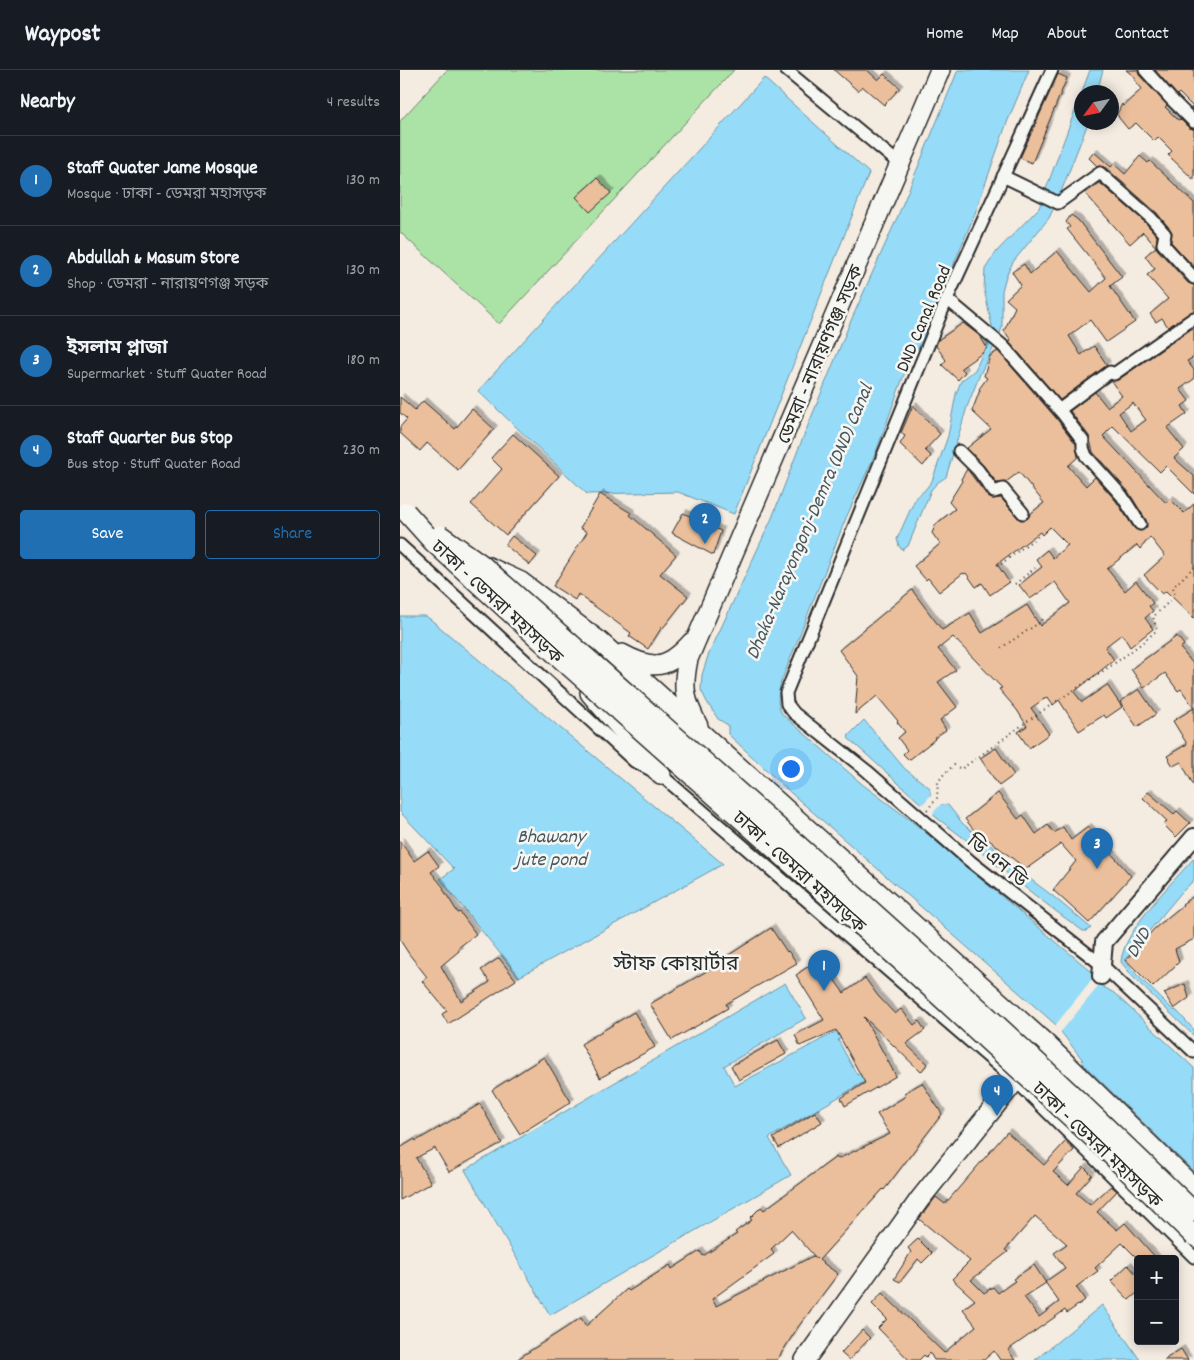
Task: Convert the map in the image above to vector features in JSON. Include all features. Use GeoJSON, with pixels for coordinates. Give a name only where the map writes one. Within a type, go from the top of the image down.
{"type":"FeatureCollection","features":[{"type":"Feature","properties":{"kind":"main road","name":"ডেমরা - নারায়ণগঞ্জ সড়ক"},"geometry":{"type":"LineString","coordinates":[[701,733],[689,709],[684,681],[688,658],[901,165],[940,70]]}},
{"type":"Feature","properties":{"kind":"main road","name":"ঢাকা - ডেমরা মহাসড়ক"},"geometry":{"type":"LineString","coordinates":[[403,509],[481,564],[921,956],[1112,1132],[1194,1212]]}},
{"type":"Feature","properties":{"kind":"main road","name":"ঢাকা - ডেমরা মহাসড়ক"},"geometry":{"type":"LineString","coordinates":[[403,509],[433,542],[561,659],[910,969],[1101,1145],[1194,1236]]}},
{"type":"Feature","properties":{"kind":"main road"},"geometry":{"type":"LineString","coordinates":[[481,564],[521,582],[599,641],[1049,1039],[1194,1188]]}},
{"type":"Feature","properties":{"kind":"main road","name":"ডেমরা - নারায়ণগঞ্জ সড়ক"},"geometry":{"type":"LineString","coordinates":[[599,641],[638,663],[660,664],[672,661],[696,637]]}},
{"type":"Feature","properties":{"kind":"main road"},"geometry":{"type":"LineString","coordinates":[[561,659],[661,775]]}},
{"type":"Feature","properties":{"kind":"main road"},"geometry":{"type":"LineString","coordinates":[[805,1360],[920,1199],[1049,1039]]}},
{"type":"Feature","properties":{"kind":"street"},"geometry":{"type":"LineString","coordinates":[[786,70],[901,165]]}},
{"type":"Feature","properties":{"kind":"street","name":"DND Canal Road"},"geometry":{"type":"LineString","coordinates":[[786,694],[948,299],[1052,70]]}},
{"type":"Feature","properties":{"kind":"street"},"geometry":{"type":"LineString","coordinates":[[1145,70],[1194,122]]}},
{"type":"Feature","properties":{"kind":"street"},"geometry":{"type":"LineString","coordinates":[[1003,176],[1058,203],[1100,174],[1151,218],[1165,234],[1163,244],[1194,278]]}},
{"type":"Feature","properties":{"kind":"street"},"geometry":{"type":"LineString","coordinates":[[948,299],[1000,343],[1059,410],[1083,441],[1086,456],[1122,496],[1140,524]]}},
{"type":"Feature","properties":{"kind":"street"},"geometry":{"type":"LineString","coordinates":[[1059,410],[1110,372],[1114,374],[1194,318]]}},
{"type":"Feature","properties":{"kind":"street"},"geometry":{"type":"LineString","coordinates":[[959,451],[978,470],[994,492],[1004,489],[1023,513]]}},
{"type":"Feature","properties":{"kind":"street"},"geometry":{"type":"LineString","coordinates":[[400,545],[634,761],[661,775],[1015,1080],[1194,1257]]}},
{"type":"Feature","properties":{"kind":"street","name":"ডি এন ডি"},"geometry":{"type":"LineString","coordinates":[[786,694],[787,704],[794,712],[867,771],[1194,1052]]}},
{"type":"Feature","properties":{"kind":"street"},"geometry":{"type":"LineString","coordinates":[[1102,971],[1104,942],[1194,837]]}},
{"type":"Feature","properties":{"kind":"path"},"geometry":{"type":"LineString","coordinates":[[1001,564],[1038,536]]}},
{"type":"Feature","properties":{"kind":"path"},"geometry":{"type":"LineString","coordinates":[[921,818],[937,798],[938,782],[954,765],[961,769],[1051,705],[1102,673],[1157,630],[1152,617],[1175,596],[1173,587],[1194,567]]}},
{"type":"Feature","properties":{"kind":"path"},"geometry":{"type":"LineString","coordinates":[[1015,584],[1035,568]]}},
{"type":"Feature","properties":{"kind":"path"},"geometry":{"type":"LineString","coordinates":[[1001,648],[1034,627],[1042,621],[1041,619]]}},
{"type":"Feature","properties":{"kind":"green space"},"geometry":{"type":"Polygon","coordinates":[[[447,70],[734,70],[499,324],[400,232],[400,121],[447,70]]]}},
{"type":"Feature","properties":{"kind":"water","name":"Dhaka-Narayongonj-Demra (DND) Canal"},"geometry":{"type":"Polygon","coordinates":[[[958,70],[1029,70],[1006,125],[974,216],[918,349],[913,350],[876,452],[846,518],[781,682],[778,702],[782,714],[862,784],[914,823],[1092,972],[1102,986],[1114,993],[1194,1068],[1194,1172],[1083,1064],[1082,1059],[1055,1024],[791,793],[728,734],[728,725],[718,719],[701,690],[702,675],[708,656],[772,518],[849,325],[897,218],[958,70]]]}},
{"type":"Feature","properties":{"kind":"water"},"geometry":{"type":"Polygon","coordinates":[[[1090,70],[1103,70],[1099,85],[1085,85],[1090,70]]]}},
{"type":"Feature","properties":{"kind":"water"},"geometry":{"type":"Polygon","coordinates":[[[764,78],[869,173],[734,514],[678,492],[587,494],[478,391],[764,78]]]}},
{"type":"Feature","properties":{"kind":"water"},"geometry":{"type":"Polygon","coordinates":[[[1074,113],[1074,130],[1085,130],[1059,197],[1049,218],[1013,262],[1006,276],[1002,291],[1002,327],[967,407],[946,477],[931,490],[908,546],[902,550],[897,539],[916,497],[932,481],[948,436],[956,394],[961,381],[975,370],[993,331],[984,289],[985,269],[997,251],[1039,208],[1074,113]]]}},
{"type":"Feature","properties":{"kind":"water","name":"Bhawany jute pond"},"geometry":{"type":"Polygon","coordinates":[[[400,616],[425,616],[430,619],[723,864],[519,977],[440,879],[454,869],[400,812],[400,616]]]}},
{"type":"Feature","properties":{"kind":"water"},"geometry":{"type":"Polygon","coordinates":[[[864,720],[905,769],[930,788],[931,796],[941,804],[948,805],[963,824],[994,848],[997,854],[1091,928],[1083,931],[1027,889],[994,863],[990,855],[985,854],[937,818],[848,738],[864,720]]]}},
{"type":"Feature","properties":{"kind":"water","name":"DND"},"geometry":{"type":"Polygon","coordinates":[[[1194,858],[1194,880],[1125,960],[1136,974],[1173,1010],[1177,1011],[1194,1030],[1194,1036],[1133,977],[1121,962],[1130,936],[1139,922],[1194,858]]]}},
{"type":"Feature","properties":{"kind":"water"},"geometry":{"type":"Polygon","coordinates":[[[785,983],[806,1018],[724,1066],[735,1086],[843,1028],[847,1034],[838,1040],[857,1075],[867,1070],[871,1078],[769,1138],[791,1175],[550,1315],[465,1170],[785,983]]]}},
{"type":"Feature","properties":{"kind":"water"},"geometry":{"type":"Polygon","coordinates":[[[1102,1305],[1140,1360],[1035,1360],[1102,1305]]]}},
{"type":"Feature","properties":{"kind":"pier"},"geometry":{"type":"Polygon","coordinates":[[[930,788],[933,789],[933,795],[948,805],[941,804],[933,813],[935,821],[916,803],[923,804],[931,795],[930,788]]]}},
{"type":"Feature","properties":{"kind":"pier"},"geometry":{"type":"Polygon","coordinates":[[[1096,974],[1102,982],[1059,1034],[1054,1027],[1096,974]]]}},
{"type":"Feature","properties":{"kind":"building"},"geometry":{"type":"Polygon","coordinates":[[[834,70],[867,70],[878,80],[884,74],[900,88],[884,105],[862,86],[858,91],[834,70]]]}},
{"type":"Feature","properties":{"kind":"building"},"geometry":{"type":"Polygon","coordinates":[[[1126,70],[1138,70],[1139,75],[1167,105],[1165,107],[1178,120],[1180,119],[1189,128],[1194,129],[1194,180],[1168,155],[1172,151],[1158,137],[1154,141],[1136,123],[1128,129],[1119,118],[1119,110],[1122,104],[1123,106],[1142,89],[1134,79],[1136,78],[1126,70]]]}},
{"type":"Feature","properties":{"kind":"building"},"geometry":{"type":"Polygon","coordinates":[[[1155,70],[1194,70],[1194,111],[1191,108],[1193,107],[1179,93],[1177,95],[1155,70]]]}},
{"type":"Feature","properties":{"kind":"building"},"geometry":{"type":"Polygon","coordinates":[[[1058,74],[1067,78],[1032,163],[1020,158],[1058,74]]]}},
{"type":"Feature","properties":{"kind":"building"},"geometry":{"type":"Polygon","coordinates":[[[1094,152],[1111,167],[1114,164],[1125,174],[1140,156],[1148,163],[1150,161],[1194,203],[1194,267],[1171,242],[1172,232],[1157,213],[1105,167],[1097,166],[1089,158],[1094,152]]]}},
{"type":"Feature","properties":{"kind":"building"},"geometry":{"type":"Polygon","coordinates":[[[597,178],[611,193],[590,212],[576,197],[597,178]]]}},
{"type":"Feature","properties":{"kind":"building"},"geometry":{"type":"Polygon","coordinates":[[[1100,183],[1146,223],[1157,236],[1157,249],[1188,283],[1194,285],[1194,311],[1168,327],[1162,318],[1156,322],[1150,314],[1168,299],[1147,275],[1155,269],[1145,256],[1156,247],[1143,232],[1130,244],[1085,193],[1100,183]]]}},
{"type":"Feature","properties":{"kind":"building"},"geometry":{"type":"Polygon","coordinates":[[[1071,215],[1078,220],[1122,277],[1110,286],[1135,322],[1106,342],[1090,320],[1069,336],[1081,355],[1094,346],[1107,365],[1060,400],[1009,342],[1011,340],[1004,331],[1015,307],[1006,299],[1021,285],[1012,272],[1024,264],[1030,274],[1057,251],[1091,292],[1106,278],[1067,229],[1070,227],[1066,222],[1071,215]]]}},
{"type":"Feature","properties":{"kind":"building"},"geometry":{"type":"Polygon","coordinates":[[[963,323],[980,336],[987,348],[961,368],[965,372],[958,380],[942,365],[946,360],[936,346],[938,340],[963,323]]]}},
{"type":"Feature","properties":{"kind":"building"},"geometry":{"type":"Polygon","coordinates":[[[1194,327],[1194,357],[1187,361],[1194,370],[1194,379],[1180,389],[1189,401],[1182,406],[1187,414],[1167,428],[1184,449],[1174,458],[1194,476],[1194,494],[1166,466],[1160,472],[1113,426],[1103,436],[1166,503],[1170,499],[1184,513],[1194,504],[1194,618],[1166,591],[1162,594],[1144,575],[1165,556],[1150,537],[1140,549],[1137,545],[1107,569],[1125,591],[1136,581],[1153,603],[1149,606],[1153,611],[1145,618],[1153,629],[1130,647],[1122,634],[1105,647],[1114,660],[1074,692],[1082,702],[1107,685],[1122,707],[1106,718],[1104,715],[1079,731],[1059,700],[1053,705],[1047,697],[1031,708],[1049,734],[1029,748],[1018,732],[1027,726],[1017,710],[999,689],[1002,688],[953,637],[938,649],[956,670],[938,682],[957,707],[940,720],[946,730],[909,760],[903,754],[907,750],[898,738],[905,732],[877,696],[855,714],[858,676],[839,650],[912,590],[942,630],[970,613],[982,633],[1027,605],[1040,626],[1070,603],[1055,582],[1030,599],[1019,585],[1042,567],[1036,559],[1047,550],[1053,558],[1068,545],[1050,527],[1042,535],[1040,532],[997,564],[1009,582],[990,595],[982,583],[976,587],[966,573],[963,573],[939,592],[928,578],[926,580],[914,566],[940,544],[932,533],[936,524],[955,509],[949,502],[967,469],[988,497],[992,499],[1001,498],[1020,520],[1027,519],[1030,514],[1044,503],[1019,472],[1006,482],[997,483],[967,448],[991,429],[972,411],[979,389],[987,378],[984,376],[990,356],[998,351],[1076,444],[1078,457],[1068,466],[1086,486],[1095,477],[1116,501],[1134,528],[1141,531],[1147,527],[1146,520],[1128,491],[1093,452],[1089,436],[1070,411],[1095,392],[1107,407],[1122,396],[1111,381],[1118,380],[1194,327]],[[1133,403],[1119,413],[1131,431],[1146,420],[1133,403]]]}},
{"type":"Feature","properties":{"kind":"building"},"geometry":{"type":"Polygon","coordinates":[[[400,397],[415,410],[423,401],[455,429],[472,409],[494,429],[458,470],[427,443],[420,451],[400,433],[400,427],[407,419],[400,413],[400,397]]]}},
{"type":"Feature","properties":{"kind":"building"},"geometry":{"type":"Polygon","coordinates":[[[913,405],[940,434],[925,450],[931,456],[923,466],[900,444],[905,436],[901,433],[913,405]]]}},
{"type":"Feature","properties":{"kind":"building"},"geometry":{"type":"Polygon","coordinates":[[[513,434],[559,476],[506,535],[471,504],[502,469],[491,458],[513,434]]]}},
{"type":"Feature","properties":{"kind":"building"},"geometry":{"type":"Polygon","coordinates":[[[600,494],[631,513],[630,515],[676,555],[660,574],[688,596],[662,627],[648,649],[629,636],[631,633],[578,594],[575,600],[553,586],[587,532],[580,528],[600,494]]]}},
{"type":"Feature","properties":{"kind":"building"},"geometry":{"type":"Polygon","coordinates":[[[683,513],[721,531],[713,555],[672,533],[683,513]]]}},
{"type":"Feature","properties":{"kind":"building"},"geometry":{"type":"Polygon","coordinates":[[[512,536],[537,556],[530,565],[505,545],[512,536]]]}},
{"type":"Feature","properties":{"kind":"building"},"geometry":{"type":"Polygon","coordinates":[[[1177,636],[1184,645],[1180,648],[1194,665],[1194,708],[1181,689],[1178,691],[1165,673],[1144,688],[1131,669],[1177,636]]]}},
{"type":"Feature","properties":{"kind":"building"},"geometry":{"type":"Polygon","coordinates":[[[1139,689],[1156,714],[1137,727],[1120,702],[1139,689]]]}},
{"type":"Feature","properties":{"kind":"building"},"geometry":{"type":"Polygon","coordinates":[[[1194,708],[1194,786],[1181,762],[1173,766],[1167,756],[1187,744],[1173,721],[1194,708]]]}},
{"type":"Feature","properties":{"kind":"building"},"geometry":{"type":"Polygon","coordinates":[[[996,748],[1014,775],[999,786],[980,758],[996,748]]]}},
{"type":"Feature","properties":{"kind":"building"},"geometry":{"type":"Polygon","coordinates":[[[1148,792],[1174,814],[1177,811],[1190,823],[1176,837],[1164,825],[1167,821],[1143,798],[1148,792]]]}},
{"type":"Feature","properties":{"kind":"building"},"geometry":{"type":"Polygon","coordinates":[[[998,793],[1018,819],[1023,815],[1036,834],[1048,825],[1054,833],[1063,827],[1071,840],[1088,827],[1131,876],[1089,923],[1053,890],[1076,861],[1061,844],[1026,869],[980,833],[978,835],[965,819],[998,793]]]}},
{"type":"Feature","properties":{"kind":"building"},"geometry":{"type":"Polygon","coordinates":[[[400,841],[414,861],[428,851],[439,866],[431,872],[444,888],[458,913],[460,912],[476,934],[458,948],[459,951],[441,966],[461,1001],[490,982],[481,970],[499,958],[516,980],[448,1024],[442,1014],[447,1011],[422,981],[427,977],[400,940],[400,841]]]}},
{"type":"Feature","properties":{"kind":"building"},"geometry":{"type":"Polygon","coordinates":[[[1194,896],[1194,939],[1175,949],[1179,962],[1153,987],[1126,960],[1154,929],[1194,896]]]}},
{"type":"Feature","properties":{"kind":"building"},"geometry":{"type":"Polygon","coordinates":[[[771,928],[797,963],[726,1004],[728,1008],[672,1040],[650,1004],[719,964],[718,962],[771,928]]]}},
{"type":"Feature","properties":{"kind":"building"},"geometry":{"type":"Polygon","coordinates":[[[819,959],[844,993],[865,978],[878,996],[895,1014],[901,1009],[914,1025],[919,1021],[925,1030],[906,1044],[927,1064],[921,1072],[864,1017],[896,1076],[845,1106],[841,1098],[865,1083],[836,1030],[800,1046],[795,1035],[824,1020],[796,975],[819,959]]]}},
{"type":"Feature","properties":{"kind":"building"},"geometry":{"type":"Polygon","coordinates":[[[1185,984],[1189,998],[1174,1009],[1164,993],[1185,984]]]}},
{"type":"Feature","properties":{"kind":"building"},"geometry":{"type":"Polygon","coordinates":[[[634,1012],[655,1047],[600,1078],[581,1044],[634,1012]]]}},
{"type":"Feature","properties":{"kind":"building"},"geometry":{"type":"Polygon","coordinates":[[[778,1040],[786,1054],[739,1080],[731,1066],[778,1040]]]}},
{"type":"Feature","properties":{"kind":"building"},"geometry":{"type":"Polygon","coordinates":[[[544,1057],[571,1102],[520,1134],[492,1090],[544,1057]]]}},
{"type":"Feature","properties":{"kind":"building"},"geometry":{"type":"Polygon","coordinates":[[[922,1083],[942,1114],[884,1190],[819,1260],[838,1274],[798,1327],[777,1360],[516,1360],[581,1318],[586,1326],[627,1289],[629,1291],[670,1265],[672,1269],[700,1251],[703,1256],[737,1234],[735,1232],[752,1220],[750,1218],[761,1207],[764,1210],[836,1157],[838,1159],[890,1134],[877,1114],[906,1096],[904,1093],[922,1083]],[[791,1230],[771,1249],[774,1254],[712,1299],[716,1306],[813,1256],[817,1259],[791,1230]]]}},
{"type":"Feature","properties":{"kind":"building"},"geometry":{"type":"Polygon","coordinates":[[[480,1104],[502,1143],[449,1172],[435,1148],[416,1158],[431,1183],[400,1200],[400,1148],[415,1139],[416,1141],[480,1104]]]}},
{"type":"Feature","properties":{"kind":"building"},"geometry":{"type":"Polygon","coordinates":[[[815,1112],[822,1122],[779,1148],[773,1138],[815,1112]]]}},
{"type":"Feature","properties":{"kind":"building"},"geometry":{"type":"Polygon","coordinates":[[[1007,1132],[1044,1165],[1065,1142],[1074,1150],[1053,1172],[1068,1185],[1084,1167],[1092,1175],[1076,1193],[1090,1205],[1111,1186],[1117,1191],[1097,1212],[1117,1230],[1125,1223],[1153,1255],[1134,1255],[1122,1243],[1095,1268],[1098,1271],[1076,1287],[1085,1300],[1067,1313],[1065,1310],[1008,1350],[1015,1360],[1000,1360],[994,1351],[984,1360],[934,1360],[930,1353],[926,1357],[924,1355],[919,1360],[909,1360],[878,1328],[887,1319],[872,1304],[882,1293],[944,1353],[976,1326],[963,1309],[975,1300],[952,1279],[970,1261],[919,1219],[936,1197],[945,1204],[1007,1132]],[[1035,1216],[1005,1250],[1008,1252],[971,1280],[984,1293],[993,1287],[998,1293],[1015,1281],[1013,1279],[1034,1265],[1045,1282],[1065,1268],[1054,1253],[1067,1244],[1035,1216]],[[1046,1283],[1024,1297],[1039,1317],[1059,1302],[1046,1283]]]}},
{"type":"Feature","properties":{"kind":"building"},"geometry":{"type":"Polygon","coordinates":[[[918,1239],[932,1253],[922,1263],[918,1259],[900,1282],[894,1279],[911,1252],[908,1248],[918,1239]]]}},
{"type":"Feature","properties":{"kind":"building"},"geometry":{"type":"Polygon","coordinates":[[[1128,1265],[1134,1272],[1134,1296],[1129,1300],[1111,1281],[1128,1265]]]}},
{"type":"Feature","properties":{"kind":"building"},"geometry":{"type":"Polygon","coordinates":[[[862,1330],[870,1338],[849,1360],[841,1353],[862,1330]]]}},
{"type":"Feature","properties":{"kind":"building"},"geometry":{"type":"Polygon","coordinates":[[[1181,1349],[1188,1360],[1164,1360],[1181,1349]]]}},
{"type":"Feature","properties":{"kind":"place","name":"Abdullah & Masum Store"},"geometry":{"type":"Point","coordinates":[705,544]}},
{"type":"Feature","properties":{"kind":"place","name":"ইসলাম প্লাজা"},"geometry":{"type":"Point","coordinates":[1097,869]}},
{"type":"Feature","properties":{"kind":"place","name":"Staff Quater Jame Mosque"},"geometry":{"type":"Point","coordinates":[824,991]}},
{"type":"Feature","properties":{"kind":"place","name":"Staff Quarter Bus Stop"},"geometry":{"type":"Point","coordinates":[997,1116]}},
{"type":"Feature","properties":{"kind":"district","name":"স্টাফ কোয়ার্টার"},"geometry":{"type":"Point","coordinates":[676,963]}}]}
